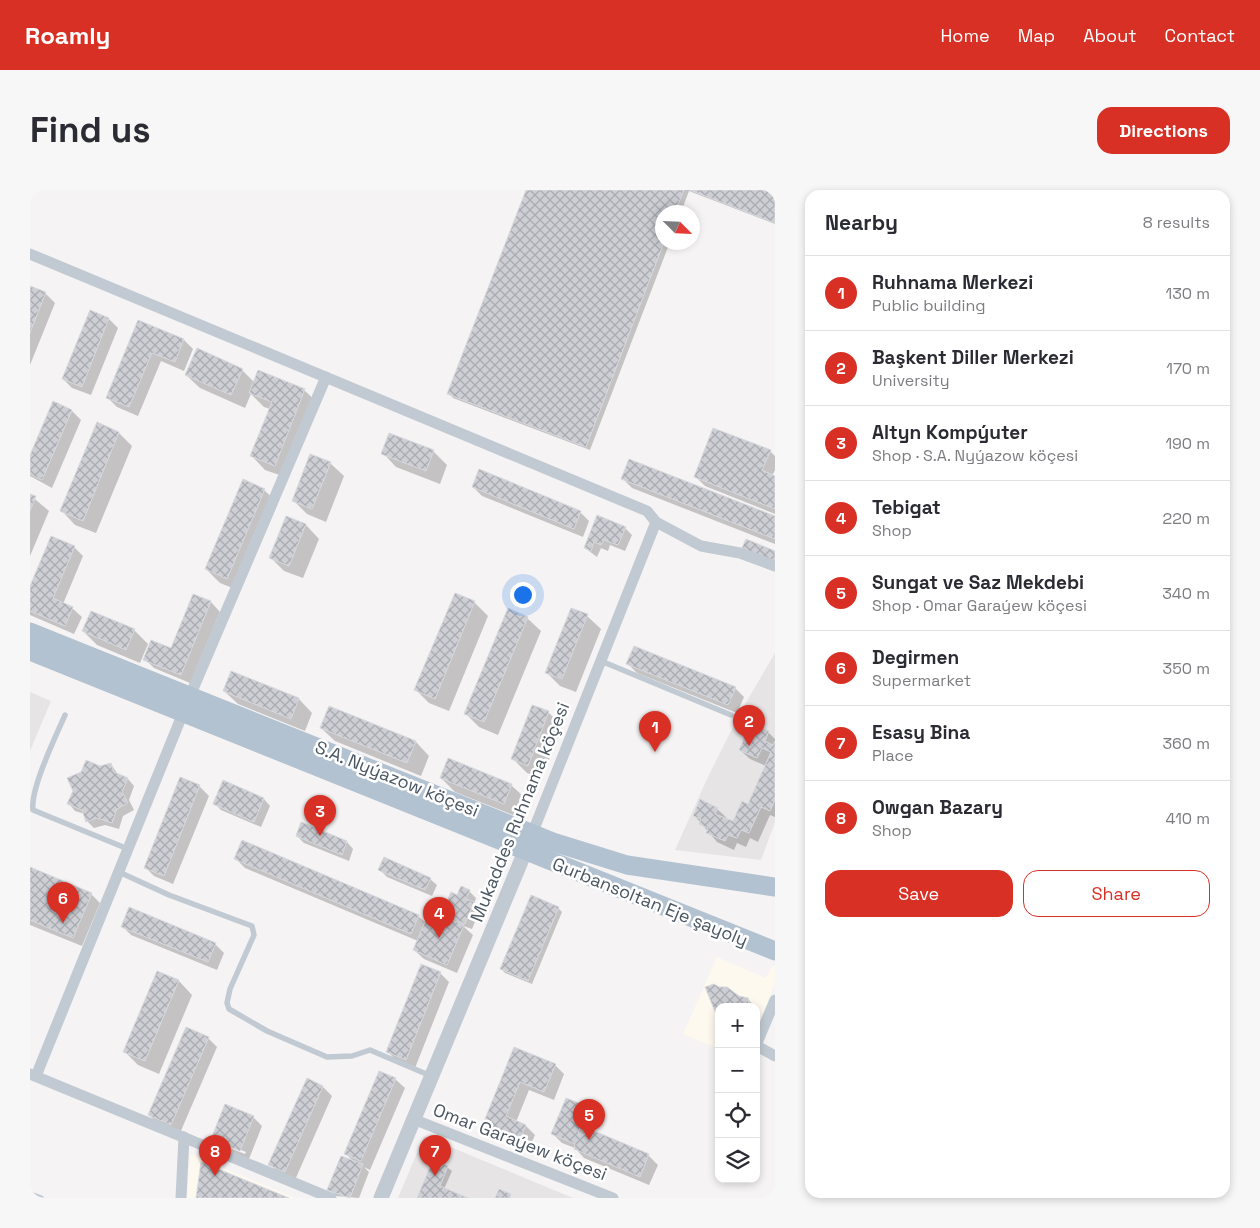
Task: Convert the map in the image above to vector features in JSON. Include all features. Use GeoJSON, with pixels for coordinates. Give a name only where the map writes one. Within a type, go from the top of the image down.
{"type":"FeatureCollection","features":[{"type":"Feature","properties":{"kind":"main road","name":"S.A. Nyýazow köçesi"},"geometry":{"type":"LineString","coordinates":[[30,632],[532,834],[602,859],[626,865],[775,886]]}},
{"type":"Feature","properties":{"kind":"main road","name":"S.A. Nyýazow köçesi"},"geometry":{"type":"LineString","coordinates":[[30,651],[525,852]]}},
{"type":"Feature","properties":{"kind":"main road","name":"Gurbansoltan Eje şayoly"},"geometry":{"type":"LineString","coordinates":[[525,852],[775,951]]}},
{"type":"Feature","properties":{"kind":"street"},"geometry":{"type":"LineString","coordinates":[[30,254],[647,511],[656,522],[701,546],[740,553],[775,566]]}},
{"type":"Feature","properties":{"kind":"street"},"geometry":{"type":"LineString","coordinates":[[190,696],[326,377]]}},
{"type":"Feature","properties":{"kind":"street","name":"Mukaddes Ruhnama köçesi"},"geometry":{"type":"LineString","coordinates":[[381,1198],[525,852],[656,522]]}},
{"type":"Feature","properties":{"kind":"street"},"geometry":{"type":"LineString","coordinates":[[183,714],[119,872],[33,1075],[331,1198]]}},
{"type":"Feature","properties":{"kind":"street"},"geometry":{"type":"LineString","coordinates":[[775,1000],[757,1043],[757,1046],[775,1056]]}},
{"type":"Feature","properties":{"kind":"street","name":"Omar Garaýew köçesi"},"geometry":{"type":"LineString","coordinates":[[413,1119],[613,1198]]}},
{"type":"Feature","properties":{"kind":"street"},"geometry":{"type":"LineString","coordinates":[[181,1198],[184,1137]]}},
{"type":"Feature","properties":{"kind":"lane"},"geometry":{"type":"LineString","coordinates":[[601,661],[731,715]]}},
{"type":"Feature","properties":{"kind":"lane"},"geometry":{"type":"LineString","coordinates":[[65,715],[35,786],[31,804],[33,810],[128,849]]}},
{"type":"Feature","properties":{"kind":"lane"},"geometry":{"type":"LineString","coordinates":[[119,872],[169,895],[252,926],[254,935],[227,997],[229,1009],[267,1031],[327,1057],[352,1056],[370,1050],[431,1076]]}},
{"type":"Feature","properties":{"kind":"lane"},"geometry":{"type":"LineString","coordinates":[[30,1194],[40,1198]]}},
{"type":"Feature","properties":{"kind":"shaded area"},"geometry":{"type":"Polygon","coordinates":[[[775,653],[775,822],[761,860],[675,850],[707,779],[740,713],[775,653]]]}},
{"type":"Feature","properties":{"kind":"shaded area"},"geometry":{"type":"Polygon","coordinates":[[[30,692],[51,701],[30,751],[30,692]]]}},
{"type":"Feature","properties":{"kind":"shaded area"},"geometry":{"type":"Polygon","coordinates":[[[717,957],[766,978],[772,966],[775,966],[775,984],[760,1019],[760,1003],[715,1003],[715,1047],[683,1034],[717,957]]]}},
{"type":"Feature","properties":{"kind":"shaded area"},"geometry":{"type":"Polygon","coordinates":[[[424,1136],[573,1198],[398,1198],[424,1136]]]}},
{"type":"Feature","properties":{"kind":"shaded area"},"geometry":{"type":"Polygon","coordinates":[[[190,1154],[295,1198],[187,1198],[190,1154]]]}},
{"type":"Feature","properties":{"kind":"building"},"geometry":{"type":"Polygon","coordinates":[[[526,190],[684,190],[678,205],[655,205],[655,250],[661,250],[586,447],[447,394],[526,190]]]}},
{"type":"Feature","properties":{"kind":"building"},"geometry":{"type":"Polygon","coordinates":[[[690,190],[775,190],[775,223],[690,190]]]}},
{"type":"Feature","properties":{"kind":"building"},"geometry":{"type":"Polygon","coordinates":[[[30,286],[46,292],[30,333],[30,286]]]}},
{"type":"Feature","properties":{"kind":"building"},"geometry":{"type":"Polygon","coordinates":[[[90,310],[109,318],[82,387],[62,379],[90,310]]]}},
{"type":"Feature","properties":{"kind":"building"},"geometry":{"type":"Polygon","coordinates":[[[138,320],[184,339],[175,362],[152,353],[129,407],[106,398],[138,320]]]}},
{"type":"Feature","properties":{"kind":"building"},"geometry":{"type":"Polygon","coordinates":[[[197,348],[243,369],[231,395],[185,375],[197,348]]]}},
{"type":"Feature","properties":{"kind":"building"},"geometry":{"type":"Polygon","coordinates":[[[258,370],[305,389],[275,466],[250,456],[272,402],[249,393],[258,370]]]}},
{"type":"Feature","properties":{"kind":"building"},"geometry":{"type":"Polygon","coordinates":[[[53,401],[72,410],[42,480],[30,474],[30,455],[53,401]]]}},
{"type":"Feature","properties":{"kind":"building"},"geometry":{"type":"Polygon","coordinates":[[[97,422],[119,432],[83,521],[60,511],[97,422]]]}},
{"type":"Feature","properties":{"kind":"building"},"geometry":{"type":"Polygon","coordinates":[[[713,428],[771,450],[762,470],[775,476],[775,509],[694,477],[713,428]]]}},
{"type":"Feature","properties":{"kind":"building"},"geometry":{"type":"Polygon","coordinates":[[[389,433],[434,450],[426,471],[381,454],[389,433]]]}},
{"type":"Feature","properties":{"kind":"building"},"geometry":{"type":"Polygon","coordinates":[[[310,454],[331,462],[312,509],[292,501],[310,454]]]}},
{"type":"Feature","properties":{"kind":"building"},"geometry":{"type":"Polygon","coordinates":[[[629,459],[775,516],[775,539],[621,479],[629,459]]]}},
{"type":"Feature","properties":{"kind":"building"},"geometry":{"type":"Polygon","coordinates":[[[479,469],[581,511],[574,529],[472,487],[479,469]]]}},
{"type":"Feature","properties":{"kind":"building"},"geometry":{"type":"Polygon","coordinates":[[[243,479],[265,489],[227,579],[205,569],[243,479]]]}},
{"type":"Feature","properties":{"kind":"building"},"geometry":{"type":"Polygon","coordinates":[[[30,494],[36,496],[30,511],[30,494]]]}},
{"type":"Feature","properties":{"kind":"building"},"geometry":{"type":"Polygon","coordinates":[[[597,515],[626,527],[618,545],[604,540],[601,545],[594,542],[591,551],[584,548],[597,515]]]}},
{"type":"Feature","properties":{"kind":"building"},"geometry":{"type":"Polygon","coordinates":[[[286,516],[306,524],[289,566],[269,558],[286,516]]]}},
{"type":"Feature","properties":{"kind":"building"},"geometry":{"type":"Polygon","coordinates":[[[51,536],[75,546],[53,598],[73,607],[65,626],[30,611],[30,586],[51,536]]]}},
{"type":"Feature","properties":{"kind":"building"},"geometry":{"type":"Polygon","coordinates":[[[746,539],[775,551],[775,562],[742,548],[746,539]]]}},
{"type":"Feature","properties":{"kind":"building"},"geometry":{"type":"Polygon","coordinates":[[[455,593],[475,601],[435,699],[414,690],[455,593]]]}},
{"type":"Feature","properties":{"kind":"building"},"geometry":{"type":"Polygon","coordinates":[[[193,594],[211,601],[181,675],[143,660],[151,640],[171,648],[193,594]]]}},
{"type":"Feature","properties":{"kind":"building"},"geometry":{"type":"Polygon","coordinates":[[[508,608],[528,617],[484,722],[464,714],[508,608]]]}},
{"type":"Feature","properties":{"kind":"building"},"geometry":{"type":"Polygon","coordinates":[[[571,608],[588,614],[562,679],[545,673],[571,608]]]}},
{"type":"Feature","properties":{"kind":"building"},"geometry":{"type":"Polygon","coordinates":[[[91,611],[135,629],[126,650],[82,631],[91,611]]]}},
{"type":"Feature","properties":{"kind":"building"},"geometry":{"type":"Polygon","coordinates":[[[634,646],[736,687],[728,705],[626,664],[634,646]]]}},
{"type":"Feature","properties":{"kind":"building"},"geometry":{"type":"Polygon","coordinates":[[[231,671],[299,698],[291,719],[223,691],[231,671]]]}},
{"type":"Feature","properties":{"kind":"building"},"geometry":{"type":"Polygon","coordinates":[[[532,705],[549,711],[528,766],[511,759],[532,705]]]}},
{"type":"Feature","properties":{"kind":"building"},"geometry":{"type":"Polygon","coordinates":[[[329,706],[416,741],[407,763],[320,728],[329,706]]]}},
{"type":"Feature","properties":{"kind":"building"},"geometry":{"type":"Polygon","coordinates":[[[751,723],[769,731],[765,741],[773,745],[775,741],[775,800],[770,811],[761,807],[749,833],[741,830],[737,838],[728,835],[725,841],[706,833],[708,828],[699,824],[701,819],[693,816],[700,799],[718,808],[715,814],[733,821],[742,801],[748,804],[771,752],[762,748],[757,758],[739,750],[751,723]]]}},
{"type":"Feature","properties":{"kind":"building"},"geometry":{"type":"Polygon","coordinates":[[[448,758],[512,784],[504,804],[440,778],[448,758]]]}},
{"type":"Feature","properties":{"kind":"building"},"geometry":{"type":"Polygon","coordinates":[[[86,760],[100,766],[111,763],[114,772],[128,778],[122,792],[128,803],[117,809],[112,823],[97,818],[86,822],[82,810],[67,804],[73,791],[67,778],[81,772],[86,760]]]}},
{"type":"Feature","properties":{"kind":"building"},"geometry":{"type":"Polygon","coordinates":[[[180,777],[200,785],[164,876],[144,868],[180,777]]]}},
{"type":"Feature","properties":{"kind":"building"},"geometry":{"type":"Polygon","coordinates":[[[223,780],[264,798],[254,822],[213,804],[223,780]]]}},
{"type":"Feature","properties":{"kind":"building"},"geometry":{"type":"Polygon","coordinates":[[[301,822],[347,841],[342,855],[296,836],[301,822]]]}},
{"type":"Feature","properties":{"kind":"building"},"geometry":{"type":"Polygon","coordinates":[[[242,840],[419,915],[411,934],[234,859],[242,840]]]}},
{"type":"Feature","properties":{"kind":"building"},"geometry":{"type":"Polygon","coordinates":[[[384,857],[431,878],[425,890],[378,870],[384,857]]]}},
{"type":"Feature","properties":{"kind":"building"},"geometry":{"type":"Polygon","coordinates":[[[30,867],[92,893],[73,938],[30,920],[30,867]]]}},
{"type":"Feature","properties":{"kind":"building"},"geometry":{"type":"Polygon","coordinates":[[[461,886],[470,890],[466,899],[474,902],[465,924],[442,913],[451,892],[457,895],[461,886]]]}},
{"type":"Feature","properties":{"kind":"building"},"geometry":{"type":"Polygon","coordinates":[[[531,895],[559,907],[528,981],[500,969],[531,895]]]}},
{"type":"Feature","properties":{"kind":"building"},"geometry":{"type":"Polygon","coordinates":[[[129,907],[216,943],[208,962],[121,927],[129,907]]]}},
{"type":"Feature","properties":{"kind":"building"},"geometry":{"type":"Polygon","coordinates":[[[430,910],[464,925],[447,965],[413,950],[430,910]]]}},
{"type":"Feature","properties":{"kind":"building"},"geometry":{"type":"Polygon","coordinates":[[[421,964],[441,972],[406,1060],[386,1052],[421,964]]]}},
{"type":"Feature","properties":{"kind":"building"},"geometry":{"type":"Polygon","coordinates":[[[157,971],[179,980],[145,1061],[123,1052],[157,971]]]}},
{"type":"Feature","properties":{"kind":"building"},"geometry":{"type":"Polygon","coordinates":[[[714,984],[719,987],[727,987],[739,996],[748,998],[749,1003],[715,1003],[715,1012],[705,987],[714,984]]]}},
{"type":"Feature","properties":{"kind":"building"},"geometry":{"type":"Polygon","coordinates":[[[186,1027],[209,1037],[171,1125],[148,1115],[186,1027]]]}},
{"type":"Feature","properties":{"kind":"building"},"geometry":{"type":"Polygon","coordinates":[[[514,1047],[556,1064],[544,1092],[520,1082],[506,1116],[526,1125],[520,1139],[483,1124],[514,1047]]]}},
{"type":"Feature","properties":{"kind":"building"},"geometry":{"type":"Polygon","coordinates":[[[379,1071],[396,1078],[361,1161],[344,1154],[379,1071]]]}},
{"type":"Feature","properties":{"kind":"building"},"geometry":{"type":"Polygon","coordinates":[[[307,1078],[323,1086],[285,1172],[268,1165],[307,1078]]]}},
{"type":"Feature","properties":{"kind":"building"},"geometry":{"type":"Polygon","coordinates":[[[566,1098],[589,1107],[578,1133],[584,1135],[587,1128],[649,1154],[640,1177],[574,1149],[575,1144],[551,1134],[566,1098]]]}},
{"type":"Feature","properties":{"kind":"building"},"geometry":{"type":"Polygon","coordinates":[[[225,1104],[254,1116],[240,1151],[211,1139],[225,1104]]]}},
{"type":"Feature","properties":{"kind":"building"},"geometry":{"type":"Polygon","coordinates":[[[341,1156],[363,1164],[350,1198],[327,1190],[341,1156]]]}},
{"type":"Feature","properties":{"kind":"building"},"geometry":{"type":"Polygon","coordinates":[[[433,1160],[448,1166],[440,1186],[468,1198],[417,1198],[433,1160]]]}},
{"type":"Feature","properties":{"kind":"building"},"geometry":{"type":"Polygon","coordinates":[[[201,1162],[289,1198],[196,1198],[201,1162]]]}},
{"type":"Feature","properties":{"kind":"building"},"geometry":{"type":"Polygon","coordinates":[[[499,1189],[511,1194],[510,1198],[495,1198],[499,1189]]]}},
{"type":"Feature","properties":{"kind":"place","name":"Başkent Diller Merkezi"},"geometry":{"type":"Point","coordinates":[749,746]}},
{"type":"Feature","properties":{"kind":"place","name":"Ruhnama Merkezi"},"geometry":{"type":"Point","coordinates":[655,752]}},
{"type":"Feature","properties":{"kind":"place","name":"Altyn Kompýuter"},"geometry":{"type":"Point","coordinates":[320,836]}},
{"type":"Feature","properties":{"kind":"place","name":"Degirmen"},"geometry":{"type":"Point","coordinates":[63,923]}},
{"type":"Feature","properties":{"kind":"place","name":"Tebigat"},"geometry":{"type":"Point","coordinates":[439,938]}},
{"type":"Feature","properties":{"kind":"place","name":"Sungat ve Saz Mekdebi"},"geometry":{"type":"Point","coordinates":[589,1140]}},
{"type":"Feature","properties":{"kind":"place","name":"Owgan Bazary"},"geometry":{"type":"Point","coordinates":[215,1176]}},
{"type":"Feature","properties":{"kind":"place","name":"Esasy Bina"},"geometry":{"type":"Point","coordinates":[435,1176]}}]}
